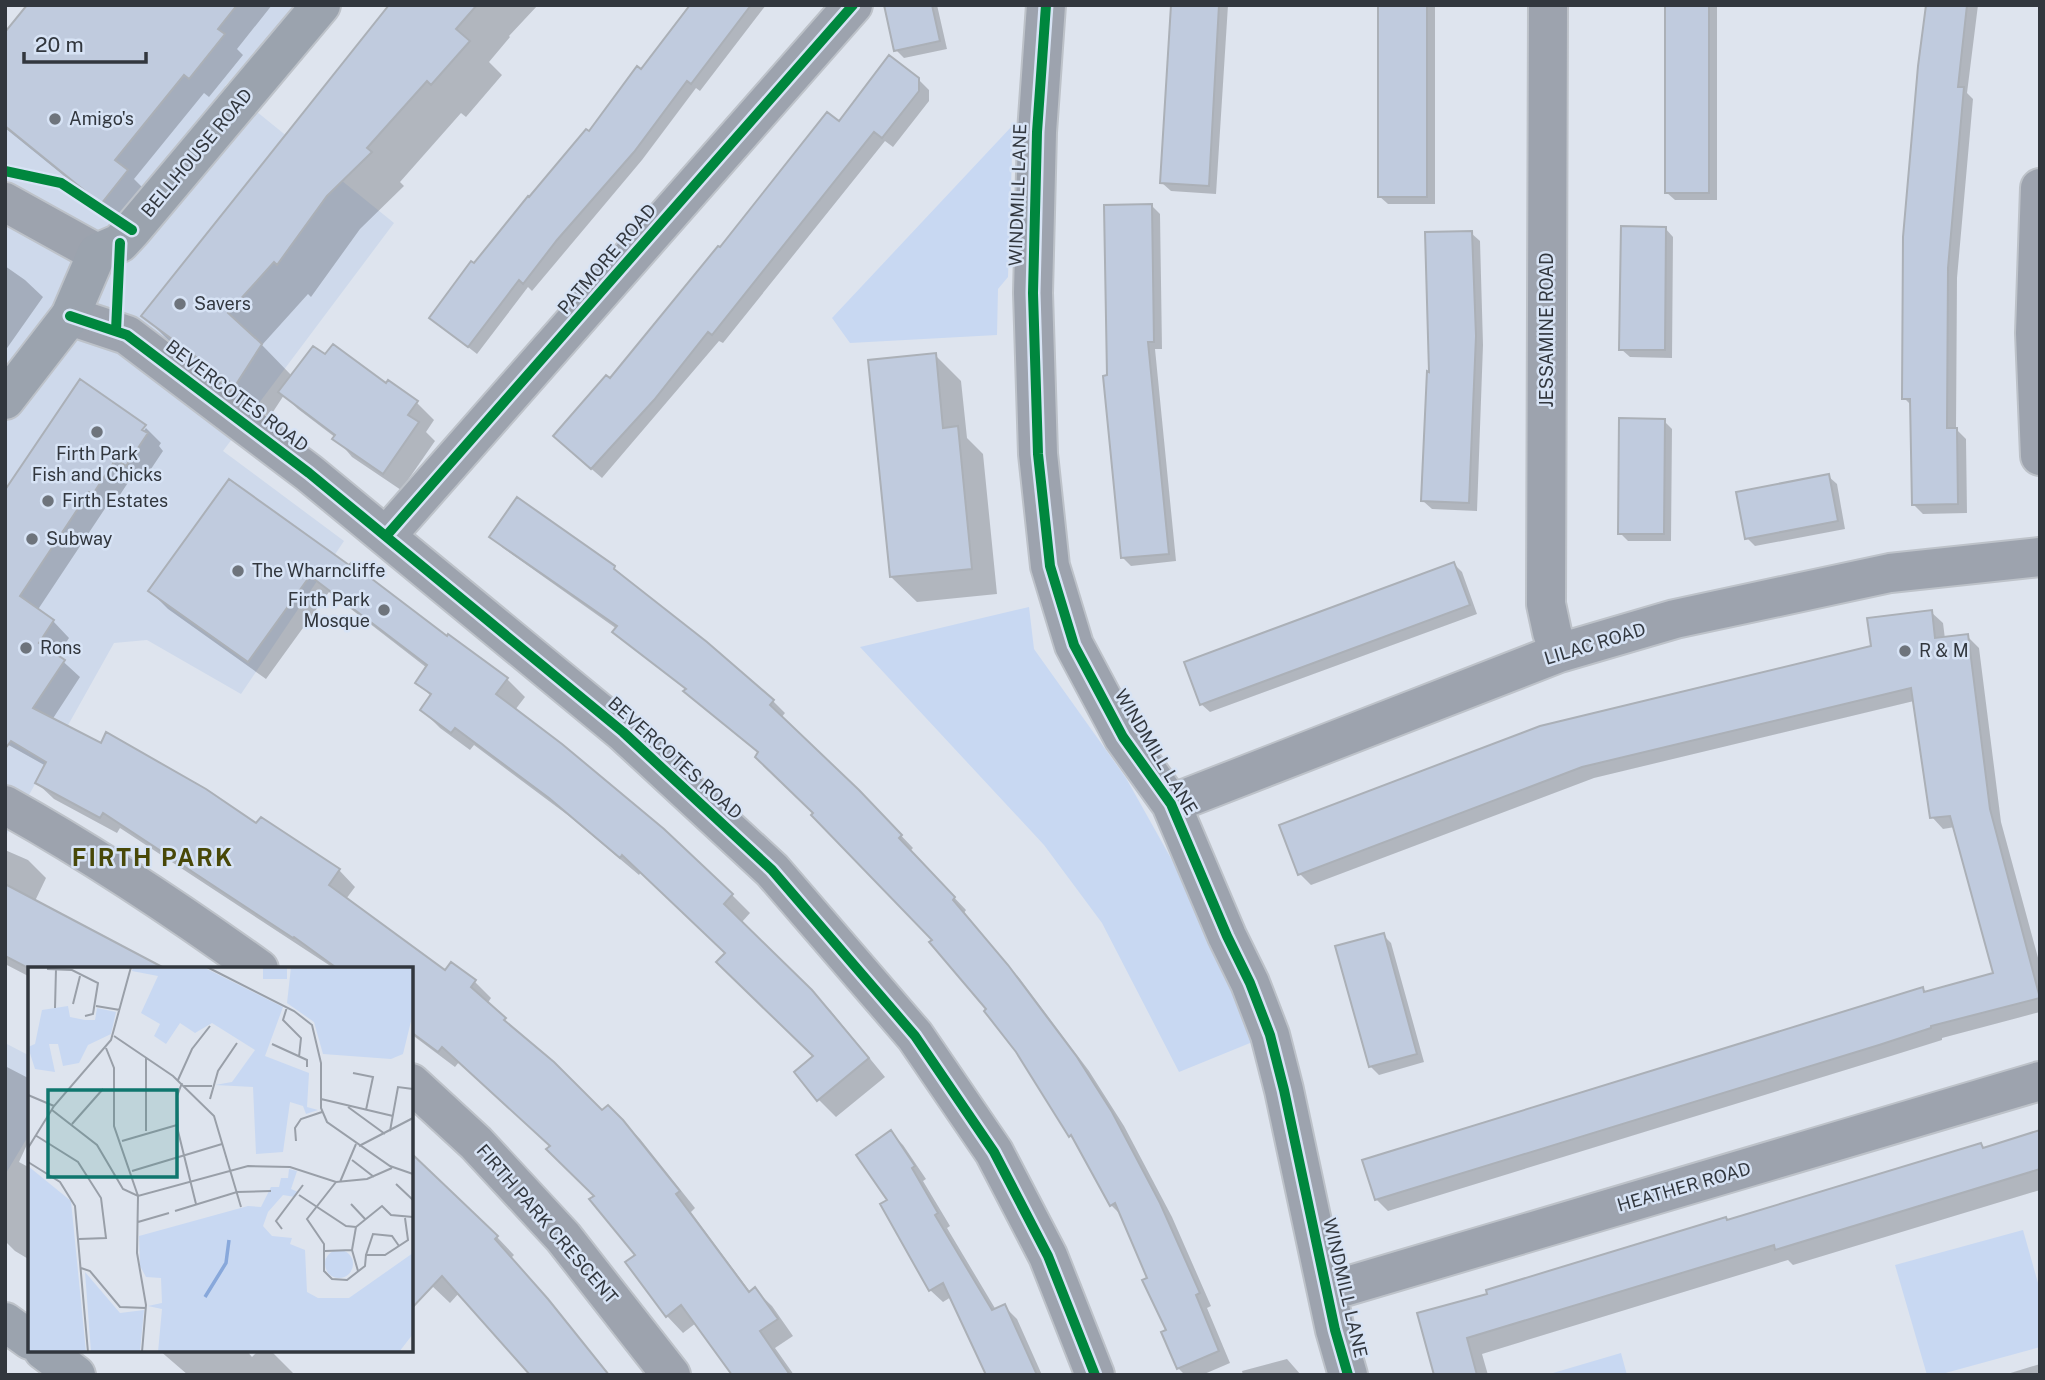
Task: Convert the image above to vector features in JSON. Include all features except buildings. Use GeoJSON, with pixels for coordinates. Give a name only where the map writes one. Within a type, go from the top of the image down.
{"type":"FeatureCollection","features":[{"type":"Feature","properties":{"kind":"main road","name":"BELLHOUSE ROAD"},"geometry":{"type":"LineString","coordinates":[[97,253],[120,243],[132,230],[321,5]]}},
{"type":"Feature","properties":{"kind":"main road"},"geometry":{"type":"LineString","coordinates":[[5,400],[70,316],[97,253]]}},
{"type":"Feature","properties":{"kind":"main road"},"geometry":{"type":"LineString","coordinates":[[5,1322],[28,1339]]}},
{"type":"Feature","properties":{"kind":"main road"},"geometry":{"type":"LineString","coordinates":[[46,1352],[76,1375]]}},
{"type":"Feature","properties":{"kind":"street","name":"PATMORE ROAD"},"geometry":{"type":"LineString","coordinates":[[387,535],[853,5]]}},
{"type":"Feature","properties":{"kind":"street","name":"WINDMILL LANE"},"geometry":{"type":"LineString","coordinates":[[1046,5],[1037,132],[1032,293],[1038,454],[1050,566],[1074,645],[1123,737],[1171,804],[1250,983],[1270,1035],[1348,1375]]}},
{"type":"Feature","properties":{"kind":"street","name":"JESSAMINE ROAD"},"geometry":{"type":"LineString","coordinates":[[1548,5],[1546,604],[1559,653]]}},
{"type":"Feature","properties":{"kind":"street"},"geometry":{"type":"LineString","coordinates":[[2040,188],[2035,333],[2040,456]]}},
{"type":"Feature","properties":{"kind":"street"},"geometry":{"type":"LineString","coordinates":[[5,202],[97,253]]}},
{"type":"Feature","properties":{"kind":"street","name":"BEVERCOTES ROAD"},"geometry":{"type":"LineString","coordinates":[[70,316],[127,335],[387,535],[623,732],[772,870],[915,1036],[994,1152],[1048,1256],[1095,1375]]}},
{"type":"Feature","properties":{"kind":"street","name":"LILAC ROAD"},"geometry":{"type":"LineString","coordinates":[[1171,804],[1559,653],[1675,620],[1890,573],[2040,557]]}},
{"type":"Feature","properties":{"kind":"street"},"geometry":{"type":"LineString","coordinates":[[5,805],[58,834],[185,916],[256,967]]}},
{"type":"Feature","properties":{"kind":"street","name":"HEATHER ROAD"},"geometry":{"type":"LineString","coordinates":[[1327,1292],[2040,1081]]}},
{"type":"Feature","properties":{"kind":"street","name":"FIRTH PARK CRESCENT"},"geometry":{"type":"LineString","coordinates":[[413,1085],[477,1143],[563,1237],[671,1375]]}},
{"type":"Feature","properties":{"kind":"shaded area"},"geometry":{"type":"Polygon","coordinates":[[[27,5],[298,5],[225,86],[394,223],[223,451],[344,541],[241,694],[147,640],[114,643],[6,836],[5,32],[27,5]]]}},
{"type":"Feature","properties":{"kind":"shaded area"},"geometry":{"type":"Polygon","coordinates":[[[1013,125],[1008,277],[998,289],[997,335],[850,343],[832,318],[1013,125]]]}},
{"type":"Feature","properties":{"kind":"shaded area"},"geometry":{"type":"Polygon","coordinates":[[[1029,607],[1034,649],[1126,778],[1182,878],[1255,1041],[1179,1072],[1102,923],[1044,845],[860,647],[1029,607]]]}},
{"type":"Feature","properties":{"kind":"shaded area"},"geometry":{"type":"Polygon","coordinates":[[[5,1043],[28,1055],[28,1136],[5,1175],[5,1043]]]}},
{"type":"Feature","properties":{"kind":"shaded area"},"geometry":{"type":"Polygon","coordinates":[[[2023,1230],[2040,1290],[2040,1347],[1938,1375],[1927,1375],[1895,1265],[2023,1230]]]}},
{"type":"Feature","properties":{"kind":"shaded area"},"geometry":{"type":"Polygon","coordinates":[[[1621,1353],[1627,1375],[1553,1375],[1553,1373],[1621,1353]]]}},
{"type":"Feature","properties":{"kind":"cycle path"},"geometry":{"type":"LineString","coordinates":[[387,535],[853,5]]}},
{"type":"Feature","properties":{"kind":"cycle path"},"geometry":{"type":"LineString","coordinates":[[1046,5],[1037,132],[1033,293],[1038,454],[1050,566],[1074,645],[1123,737],[1171,804],[1250,983],[1270,1035],[1335,1330],[1348,1375]]}},
{"type":"Feature","properties":{"kind":"cycle path"},"geometry":{"type":"LineString","coordinates":[[5,171],[61,183],[132,230]]}},
{"type":"Feature","properties":{"kind":"cycle path"},"geometry":{"type":"LineString","coordinates":[[116,331],[120,243]]}},
{"type":"Feature","properties":{"kind":"cycle path"},"geometry":{"type":"LineString","coordinates":[[70,316],[127,335],[309,473],[623,732],[772,870],[915,1036],[994,1152],[1048,1256],[1095,1375]]}},
{"type":"Feature","properties":{"kind":"place","name":"Amigo's"},"geometry":{"type":"Point","coordinates":[55,119]}},
{"type":"Feature","properties":{"kind":"place","name":"Savers"},"geometry":{"type":"Point","coordinates":[180,304]}},
{"type":"Feature","properties":{"kind":"place","name":"Firth Park Fish and Chicks"},"geometry":{"type":"Point","coordinates":[97,432]}},
{"type":"Feature","properties":{"kind":"place","name":"Firth Estates"},"geometry":{"type":"Point","coordinates":[48,501]}},
{"type":"Feature","properties":{"kind":"place","name":"Subway"},"geometry":{"type":"Point","coordinates":[32,539]}},
{"type":"Feature","properties":{"kind":"place","name":"The Wharncliffe"},"geometry":{"type":"Point","coordinates":[238,571]}},
{"type":"Feature","properties":{"kind":"place","name":"Firth Park Mosque"},"geometry":{"type":"Point","coordinates":[384,610]}},
{"type":"Feature","properties":{"kind":"place","name":"Rons"},"geometry":{"type":"Point","coordinates":[26,648]}},
{"type":"Feature","properties":{"kind":"place","name":"R & M"},"geometry":{"type":"Point","coordinates":[1905,651]}},
{"type":"Feature","properties":{"kind":"district","name":"FIRTH PARK"},"geometry":{"type":"Point","coordinates":[153,858]}}]}
